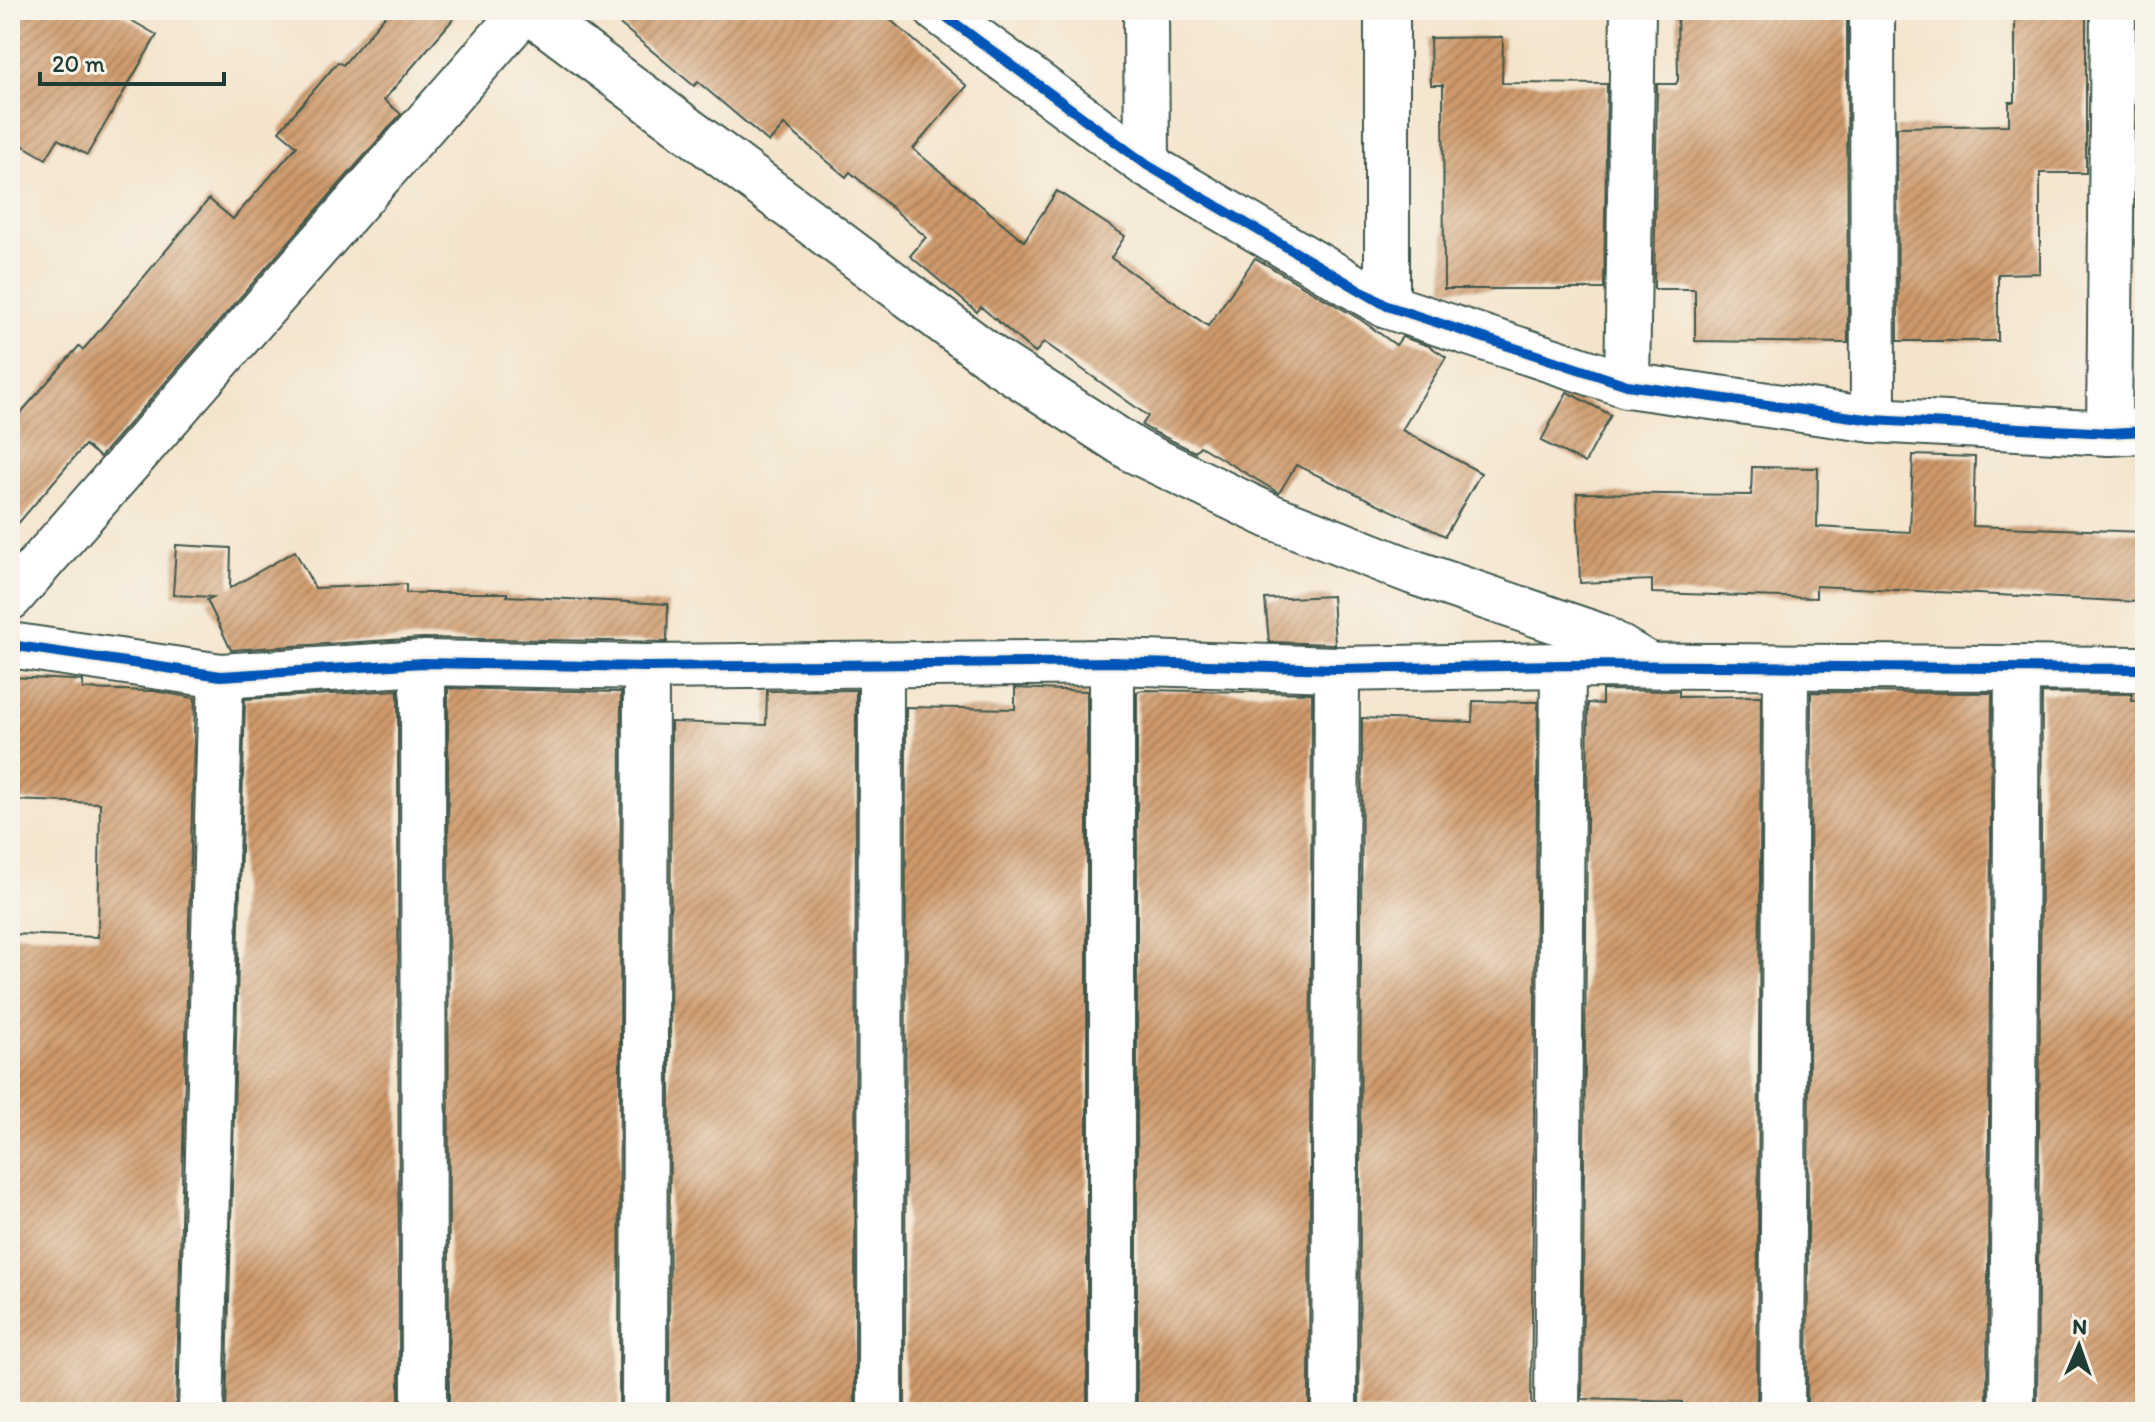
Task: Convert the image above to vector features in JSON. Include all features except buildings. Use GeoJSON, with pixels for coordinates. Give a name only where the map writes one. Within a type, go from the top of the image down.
{"type":"FeatureCollection","features":[{"type":"Feature","properties":{"kind":"street"},"geometry":{"type":"LineString","coordinates":[[10,598],[526,10],[996,361],[1135,451],[1270,516],[1413,572],[1600,636],[1649,666]]}},
{"type":"Feature","properties":{"kind":"street"},"geometry":{"type":"LineString","coordinates":[[937,10],[1147,165],[1387,306],[1627,385],[1873,420],[2127,432],[2113,10]]}},
{"type":"Feature","properties":{"kind":"street"},"geometry":{"type":"LineString","coordinates":[[1146,10],[1147,165]]}},
{"type":"Feature","properties":{"kind":"street"},"geometry":{"type":"LineString","coordinates":[[1387,10],[1387,306]]}},
{"type":"Feature","properties":{"kind":"street"},"geometry":{"type":"LineString","coordinates":[[1627,385],[1633,10]]}},
{"type":"Feature","properties":{"kind":"street"},"geometry":{"type":"LineString","coordinates":[[1872,10],[1873,420]]}},
{"type":"Feature","properties":{"kind":"street"},"geometry":{"type":"LineString","coordinates":[[10,645],[221,676],[423,663],[646,667],[1112,662],[1337,669],[1563,665],[2145,669]]}},
{"type":"Feature","properties":{"kind":"street"},"geometry":{"type":"LineString","coordinates":[[1112,662],[1112,1412]]}},
{"type":"Feature","properties":{"kind":"street"},"geometry":{"type":"LineString","coordinates":[[423,663],[424,1412]]}},
{"type":"Feature","properties":{"kind":"street"},"geometry":{"type":"LineString","coordinates":[[880,1412],[881,664]]}},
{"type":"Feature","properties":{"kind":"street"},"geometry":{"type":"LineString","coordinates":[[1557,1412],[1563,665]]}},
{"type":"Feature","properties":{"kind":"street"},"geometry":{"type":"LineString","coordinates":[[644,1412],[646,667]]}},
{"type":"Feature","properties":{"kind":"street"},"geometry":{"type":"LineString","coordinates":[[1782,1412],[1786,667]]}},
{"type":"Feature","properties":{"kind":"street"},"geometry":{"type":"LineString","coordinates":[[1334,1412],[1337,669]]}},
{"type":"Feature","properties":{"kind":"street"},"geometry":{"type":"LineString","coordinates":[[2012,1412],[2017,670]]}},
{"type":"Feature","properties":{"kind":"street"},"geometry":{"type":"LineString","coordinates":[[201,1412],[221,676]]}},
{"type":"Feature","properties":{"kind":"cycle path"},"geometry":{"type":"LineString","coordinates":[[937,10],[1147,165],[1387,306],[1627,385],[1873,420],[2109,433],[2145,431]]}},
{"type":"Feature","properties":{"kind":"cycle path"},"geometry":{"type":"LineString","coordinates":[[10,645],[221,676],[423,663],[646,667],[1112,662],[1337,669],[1563,665],[2145,669]]}}]}
